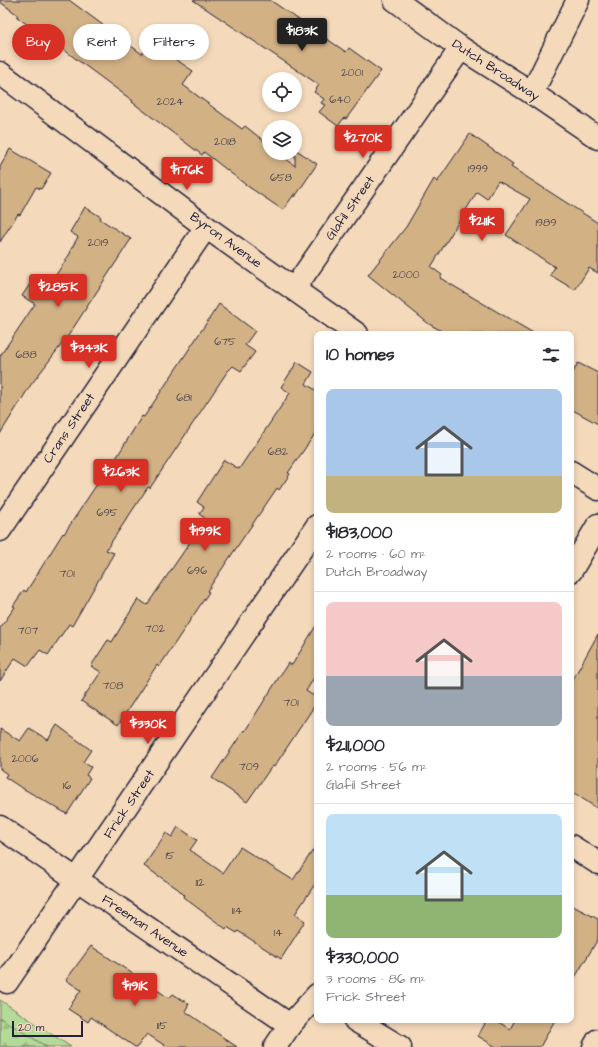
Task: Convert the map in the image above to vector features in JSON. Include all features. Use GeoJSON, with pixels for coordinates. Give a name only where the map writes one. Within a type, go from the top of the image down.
{"type":"FeatureCollection","features":[{"type":"Feature","properties":{"kind":"street","name":"Dutch Broadway"},"geometry":{"type":"LineString","coordinates":[[395,0],[461,48],[532,93],[598,138]]}},
{"type":"Feature","properties":{"kind":"street"},"geometry":{"type":"LineString","coordinates":[[532,93],[578,0]]}},
{"type":"Feature","properties":{"kind":"street","name":"Glafil Street"},"geometry":{"type":"LineString","coordinates":[[294,289],[461,48]]}},
{"type":"Feature","properties":{"kind":"street","name":"Byron Avenue"},"geometry":{"type":"LineString","coordinates":[[0,73],[206,227],[352,331]]}},
{"type":"Feature","properties":{"kind":"street","name":"Crans Street"},"geometry":{"type":"LineString","coordinates":[[0,530],[206,227]]}},
{"type":"Feature","properties":{"kind":"street"},"geometry":{"type":"LineString","coordinates":[[574,474],[598,489]]}},
{"type":"Feature","properties":{"kind":"street"},"geometry":{"type":"LineString","coordinates":[[574,567],[598,525]]}},
{"type":"Feature","properties":{"kind":"street","name":"Frick Street"},"geometry":{"type":"LineString","coordinates":[[7,982],[314,530]]}},
{"type":"Feature","properties":{"kind":"street","name":"Freeman Avenue"},"geometry":{"type":"LineString","coordinates":[[0,827],[290,1025]]}},
{"type":"Feature","properties":{"kind":"street"},"geometry":{"type":"LineString","coordinates":[[574,848],[598,863]]}},
{"type":"Feature","properties":{"kind":"street"},"geometry":{"type":"LineString","coordinates":[[275,1047],[290,1025],[314,999]]}},
{"type":"Feature","properties":{"kind":"street"},"geometry":{"type":"LineString","coordinates":[[360,1023],[400,1047]]}},
{"type":"Feature","properties":{"kind":"street"},"geometry":{"type":"LineString","coordinates":[[594,1047],[598,1040]]}},
{"type":"Feature","properties":{"kind":"green space"},"geometry":{"type":"Polygon","coordinates":[[[0,1000],[71,1047],[0,1047],[0,1000]]]}},
{"type":"Feature","properties":{"kind":"green space"},"geometry":{"type":"Polygon","coordinates":[[[0,1018],[47,1047],[0,1047],[0,1018]]]}},
{"type":"Feature","properties":{"kind":"building"},"geometry":{"type":"Polygon","coordinates":[[[0,0],[69,0],[101,24],[73,24],[73,57],[65,51],[65,24],[27,24],[17,17],[18,15],[0,2],[0,0]]]}},
{"type":"Feature","properties":{"kind":"building"},"geometry":{"type":"Polygon","coordinates":[[[193,0],[270,0],[346,52],[349,48],[381,71],[346,119],[344,118],[338,126],[319,112],[325,105],[321,103],[324,99],[314,92],[319,85],[302,74],[302,72],[300,72],[193,0]]]}},
{"type":"Feature","properties":{"kind":"building"},"geometry":{"type":"Polygon","coordinates":[[[131,46],[139,52],[139,60],[177,60],[193,71],[183,85],[242,129],[245,126],[262,139],[262,160],[288,160],[295,166],[295,160],[302,160],[302,154],[317,164],[295,197],[295,193],[283,210],[246,185],[204,152],[202,155],[132,102],[133,101],[78,60],[131,60],[131,46]]]}},
{"type":"Feature","properties":{"kind":"building"},"geometry":{"type":"Polygon","coordinates":[[[470,134],[513,164],[511,167],[598,223],[598,273],[589,268],[575,290],[550,275],[555,267],[506,235],[530,199],[498,181],[487,199],[477,192],[431,267],[442,275],[440,278],[530,331],[442,331],[429,324],[368,275],[406,227],[434,179],[437,182],[470,134]]]}},
{"type":"Feature","properties":{"kind":"building"},"geometry":{"type":"Polygon","coordinates":[[[10,149],[51,173],[41,189],[36,187],[20,215],[18,214],[0,242],[0,167],[10,149]]]}},
{"type":"Feature","properties":{"kind":"building"},"geometry":{"type":"Polygon","coordinates":[[[85,207],[101,217],[100,219],[131,239],[68,336],[30,386],[0,434],[0,356],[35,304],[22,296],[36,275],[50,284],[71,252],[70,251],[78,237],[70,232],[85,207]]]}},
{"type":"Feature","properties":{"kind":"building"},"geometry":{"type":"Polygon","coordinates":[[[219,304],[255,331],[245,345],[255,352],[241,371],[233,366],[227,372],[150,488],[148,487],[106,550],[114,553],[72,626],[69,624],[48,655],[40,650],[28,666],[15,658],[0,681],[0,628],[15,607],[13,606],[24,590],[26,592],[63,533],[64,534],[103,475],[105,476],[142,416],[144,417],[219,304]]]}},
{"type":"Feature","properties":{"kind":"building"},"geometry":{"type":"Polygon","coordinates":[[[297,362],[313,372],[306,384],[314,389],[314,435],[288,473],[290,474],[279,490],[277,488],[207,591],[209,592],[159,667],[157,665],[118,725],[81,701],[101,672],[91,666],[108,640],[112,642],[138,599],[147,605],[206,519],[199,514],[204,507],[197,502],[224,460],[239,469],[290,393],[281,387],[297,362]]]}},
{"type":"Feature","properties":{"kind":"building"},"geometry":{"type":"Polygon","coordinates":[[[578,363],[598,373],[598,424],[574,411],[574,370],[578,363]]]}},
{"type":"Feature","properties":{"kind":"building"},"geometry":{"type":"Polygon","coordinates":[[[314,629],[314,678],[306,691],[314,696],[314,707],[274,767],[272,766],[247,802],[212,778],[244,730],[245,731],[288,663],[292,665],[314,629]]]}},
{"type":"Feature","properties":{"kind":"building"},"geometry":{"type":"Polygon","coordinates":[[[598,634],[598,809],[574,793],[574,678],[598,634]]]}},
{"type":"Feature","properties":{"kind":"building"},"geometry":{"type":"Polygon","coordinates":[[[57,725],[91,750],[83,762],[91,767],[86,775],[90,778],[67,814],[5,777],[7,774],[0,769],[0,729],[20,741],[29,728],[48,740],[57,725]]]}},
{"type":"Feature","properties":{"kind":"building"},"geometry":{"type":"Polygon","coordinates":[[[178,827],[197,840],[190,850],[223,873],[240,847],[293,880],[314,848],[314,886],[295,914],[305,921],[281,959],[238,931],[237,933],[227,927],[226,929],[183,897],[184,895],[178,889],[144,866],[166,833],[172,837],[178,827]]]}},
{"type":"Feature","properties":{"kind":"building"},"geometry":{"type":"Polygon","coordinates":[[[574,907],[598,919],[598,939],[574,979],[574,907]]]}},
{"type":"Feature","properties":{"kind":"building"},"geometry":{"type":"Polygon","coordinates":[[[91,946],[169,998],[173,994],[189,1004],[185,1011],[237,1047],[167,1047],[147,1034],[137,1047],[135,1047],[91,1017],[88,1022],[68,1009],[81,990],[66,980],[91,946]]]}},
{"type":"Feature","properties":{"kind":"building"},"geometry":{"type":"Polygon","coordinates":[[[485,1023],[500,1023],[510,1029],[513,1023],[553,1023],[540,1047],[496,1047],[478,1036],[485,1023]]]}}]}
